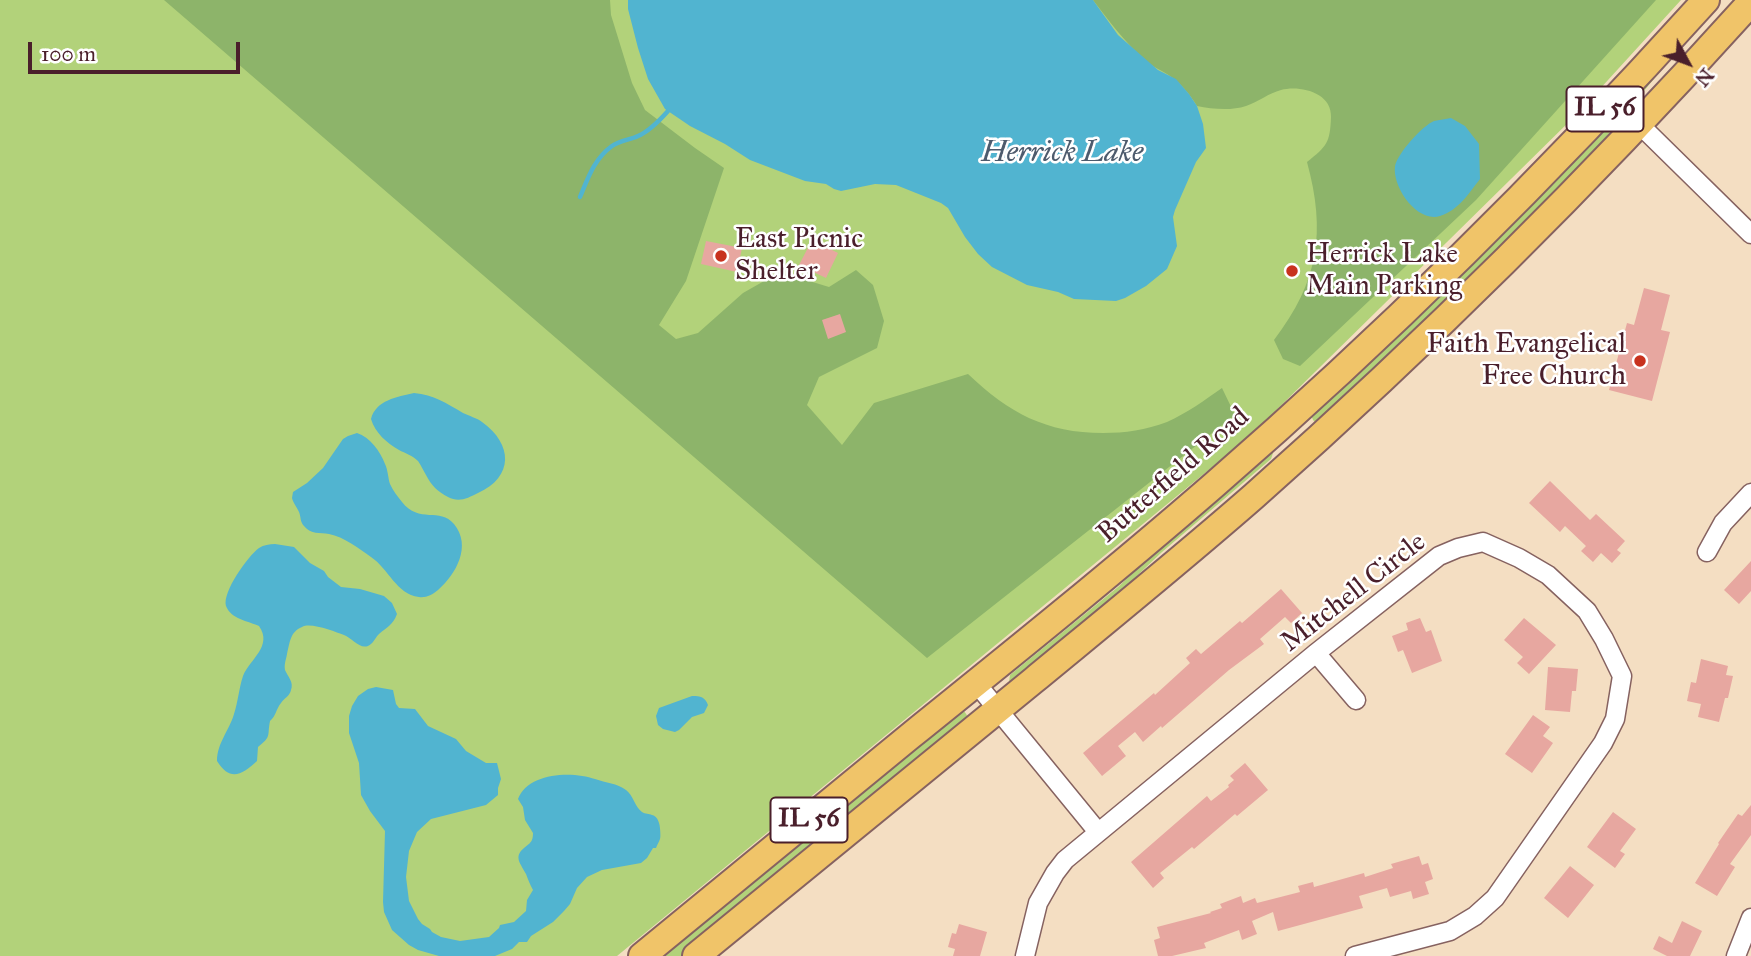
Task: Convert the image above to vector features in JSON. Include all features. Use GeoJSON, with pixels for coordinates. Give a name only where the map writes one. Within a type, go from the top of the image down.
{"type":"FeatureCollection","features":[{"type":"Feature","properties":{"kind":"main road","name":"Butterfield Road"},"geometry":{"type":"LineString","coordinates":[[642,956],[1213,486],[1371,343],[1527,191],[1706,0]]}},
{"type":"Feature","properties":{"kind":"main road","name":"IL 56"},"geometry":{"type":"LineString","coordinates":[[696,956],[1188,553],[1308,447],[1436,329],[1558,208],[1751,2]]}},
{"type":"Feature","properties":{"kind":"street"},"geometry":{"type":"LineString","coordinates":[[1639,124],[1751,234]]}},
{"type":"Feature","properties":{"kind":"street"},"geometry":{"type":"LineString","coordinates":[[1707,552],[1723,523],[1751,494]]}},
{"type":"Feature","properties":{"kind":"street","name":"Mitchell Circle"},"geometry":{"type":"LineString","coordinates":[[1025,956],[1038,903],[1065,860],[1316,653],[1439,556],[1483,542],[1548,575],[1587,611],[1622,676],[1615,719],[1603,743],[1495,898],[1475,916],[1450,931],[1355,956]]}},
{"type":"Feature","properties":{"kind":"street"},"geometry":{"type":"LineString","coordinates":[[1316,653],[1356,700]]}},
{"type":"Feature","properties":{"kind":"street"},"geometry":{"type":"LineString","coordinates":[[976,683],[1098,832]]}},
{"type":"Feature","properties":{"kind":"street"},"geometry":{"type":"LineString","coordinates":[[1735,956],[1751,918]]}},
{"type":"Feature","properties":{"kind":"green space"},"geometry":{"type":"Polygon","coordinates":[[[0,0],[1681,0],[1577,114],[1250,436],[617,956],[0,956],[0,0]]]}},
{"type":"Feature","properties":{"kind":"green space"},"geometry":{"type":"Polygon","coordinates":[[[164,0],[610,0],[611,15],[632,83],[645,110],[724,168],[686,281],[659,325],[676,339],[698,333],[743,293],[780,272],[829,287],[856,270],[873,285],[884,321],[877,348],[819,377],[807,405],[842,445],[874,403],[968,374],[1014,410],[1046,425],[1083,432],[1111,433],[1167,422],[1222,388],[1235,415],[927,658],[164,0]]]}},
{"type":"Feature","properties":{"kind":"green space"},"geometry":{"type":"Polygon","coordinates":[[[1093,0],[1656,0],[1476,200],[1300,366],[1283,359],[1274,340],[1301,297],[1309,276],[1317,234],[1313,187],[1307,162],[1323,148],[1328,138],[1330,108],[1320,96],[1297,89],[1277,91],[1240,108],[1197,106],[1176,80],[1149,64],[1137,52],[1093,0]]]}},
{"type":"Feature","properties":{"kind":"green space"},"geometry":{"type":"Polygon","coordinates":[[[1677,51],[1553,201],[1422,330],[1316,423],[1310,412],[1677,51]]]}},
{"type":"Feature","properties":{"kind":"green space"},"geometry":{"type":"Polygon","coordinates":[[[1270,450],[1273,453],[1271,459],[1162,552],[1063,646],[1011,684],[1009,682],[1010,675],[1118,587],[1218,492],[1270,450]]]}},
{"type":"Feature","properties":{"kind":"green space"},"geometry":{"type":"Polygon","coordinates":[[[962,709],[967,716],[965,725],[683,956],[655,956],[962,709]]]}},
{"type":"Feature","properties":{"kind":"water","name":"Herrick Lake"},"geometry":{"type":"Polygon","coordinates":[[[628,0],[1093,0],[1118,35],[1158,70],[1176,79],[1197,106],[1203,124],[1206,148],[1196,162],[1175,210],[1173,217],[1177,246],[1167,269],[1146,286],[1116,301],[1074,299],[1058,292],[1027,285],[992,267],[978,254],[948,208],[941,203],[896,185],[875,184],[841,191],[826,184],[805,181],[750,160],[665,109],[648,79],[628,9],[628,0]]]}},
{"type":"Feature","properties":{"kind":"water"},"geometry":{"type":"Polygon","coordinates":[[[1451,118],[1465,126],[1479,144],[1480,179],[1453,210],[1431,217],[1408,202],[1398,184],[1395,166],[1405,147],[1423,128],[1434,121],[1451,118]]]}},
{"type":"Feature","properties":{"kind":"water"},"geometry":{"type":"Polygon","coordinates":[[[414,393],[440,400],[480,421],[500,440],[505,460],[498,478],[490,486],[463,499],[448,497],[428,479],[418,461],[390,444],[378,433],[371,419],[377,407],[388,400],[414,393]]]}},
{"type":"Feature","properties":{"kind":"water"},"geometry":{"type":"Polygon","coordinates":[[[357,433],[370,441],[377,450],[386,466],[391,487],[409,509],[422,514],[442,516],[454,524],[459,532],[462,550],[456,568],[445,583],[429,596],[419,597],[404,591],[377,562],[356,547],[335,535],[310,531],[302,523],[292,498],[293,492],[323,468],[343,439],[357,433]]]}},
{"type":"Feature","properties":{"kind":"water"},"geometry":{"type":"Polygon","coordinates":[[[275,544],[294,547],[341,587],[384,596],[392,603],[397,614],[392,623],[365,647],[344,635],[317,627],[306,626],[298,629],[290,642],[285,666],[292,684],[290,692],[270,721],[267,738],[258,747],[257,761],[241,773],[231,774],[217,761],[219,748],[234,714],[243,676],[262,646],[263,633],[259,626],[232,614],[226,606],[226,600],[237,575],[254,552],[261,547],[275,544]]]}},
{"type":"Feature","properties":{"kind":"water"},"geometry":{"type":"Polygon","coordinates":[[[376,687],[393,690],[399,708],[415,709],[428,726],[456,739],[466,751],[486,763],[497,763],[501,779],[498,795],[486,805],[431,819],[417,832],[409,851],[406,877],[409,901],[418,919],[432,932],[460,941],[489,937],[500,925],[514,922],[526,911],[527,900],[533,890],[518,858],[532,840],[533,833],[518,799],[531,783],[541,779],[564,775],[586,776],[623,788],[640,810],[658,820],[660,839],[656,848],[653,848],[641,863],[602,870],[587,877],[577,888],[570,904],[553,922],[531,936],[527,942],[519,942],[512,949],[495,956],[439,956],[409,945],[392,930],[384,912],[385,831],[361,795],[359,763],[349,733],[352,706],[358,696],[376,687]]]}},
{"type":"Feature","properties":{"kind":"water"},"geometry":{"type":"Polygon","coordinates":[[[692,696],[706,700],[708,705],[704,713],[692,717],[675,732],[658,725],[656,716],[659,708],[692,696]]]}},
{"type":"Feature","properties":{"kind":"building"},"geometry":{"type":"Polygon","coordinates":[[[812,240],[838,253],[826,278],[799,265],[812,240]]]}},
{"type":"Feature","properties":{"kind":"building","name":"East Picnic Shelter"},"geometry":{"type":"Polygon","coordinates":[[[706,241],[742,248],[737,272],[701,264],[706,241]]]}},
{"type":"Feature","properties":{"kind":"building","name":"Faith Evangelical Free Church"},"geometry":{"type":"Polygon","coordinates":[[[1644,288],[1670,295],[1661,330],[1670,332],[1652,401],[1609,390],[1627,323],[1634,325],[1644,288]]]}},
{"type":"Feature","properties":{"kind":"building"},"geometry":{"type":"Polygon","coordinates":[[[840,314],[846,332],[828,339],[822,320],[840,314]]]}},
{"type":"Feature","properties":{"kind":"building"},"geometry":{"type":"Polygon","coordinates":[[[1550,481],[1590,520],[1596,514],[1625,541],[1617,550],[1621,553],[1612,563],[1601,553],[1593,562],[1581,551],[1586,546],[1565,526],[1560,532],[1529,503],[1550,481]]]}},
{"type":"Feature","properties":{"kind":"building"},"geometry":{"type":"Polygon","coordinates":[[[1751,561],[1751,591],[1739,604],[1724,590],[1751,561]]]}},
{"type":"Feature","properties":{"kind":"building"},"geometry":{"type":"Polygon","coordinates":[[[1281,589],[1302,613],[1291,623],[1285,617],[1260,639],[1264,644],[1143,742],[1135,732],[1118,746],[1126,756],[1102,776],[1083,753],[1190,663],[1186,658],[1196,649],[1201,654],[1281,589]]]}},
{"type":"Feature","properties":{"kind":"building"},"geometry":{"type":"Polygon","coordinates":[[[1420,618],[1426,632],[1431,630],[1442,661],[1412,673],[1403,650],[1398,652],[1392,636],[1408,630],[1406,623],[1420,618]]]}},
{"type":"Feature","properties":{"kind":"building"},"geometry":{"type":"Polygon","coordinates":[[[1524,618],[1556,645],[1529,674],[1517,663],[1523,657],[1504,640],[1524,618]]]}},
{"type":"Feature","properties":{"kind":"building"},"geometry":{"type":"Polygon","coordinates":[[[1701,659],[1728,666],[1726,675],[1733,676],[1719,722],[1698,717],[1701,704],[1687,701],[1691,682],[1696,683],[1701,659]]]}},
{"type":"Feature","properties":{"kind":"building"},"geometry":{"type":"Polygon","coordinates":[[[1548,667],[1578,669],[1570,712],[1545,710],[1548,667]]]}},
{"type":"Feature","properties":{"kind":"building"},"geometry":{"type":"Polygon","coordinates":[[[1533,715],[1550,727],[1543,736],[1553,743],[1532,773],[1505,754],[1533,715]]]}},
{"type":"Feature","properties":{"kind":"building"},"geometry":{"type":"Polygon","coordinates":[[[1245,763],[1268,790],[1160,873],[1164,878],[1153,888],[1131,862],[1207,796],[1211,801],[1229,787],[1234,780],[1230,776],[1245,763]]]}},
{"type":"Feature","properties":{"kind":"building"},"geometry":{"type":"Polygon","coordinates":[[[1751,805],[1751,835],[1730,864],[1735,867],[1717,896],[1695,883],[1738,814],[1742,816],[1751,805]]]}},
{"type":"Feature","properties":{"kind":"building"},"geometry":{"type":"Polygon","coordinates":[[[1613,812],[1636,829],[1620,851],[1625,854],[1615,868],[1587,847],[1613,812]]]}},
{"type":"Feature","properties":{"kind":"building"},"geometry":{"type":"Polygon","coordinates":[[[1419,856],[1422,865],[1428,863],[1433,879],[1425,882],[1429,894],[1413,899],[1411,891],[1390,897],[1387,888],[1359,896],[1363,908],[1278,931],[1273,912],[1252,921],[1257,934],[1242,940],[1239,930],[1204,943],[1206,948],[1172,956],[1158,956],[1154,940],[1160,938],[1157,927],[1211,913],[1222,908],[1220,904],[1241,896],[1243,903],[1255,898],[1257,903],[1300,892],[1298,886],[1313,882],[1314,887],[1364,873],[1365,877],[1393,868],[1391,864],[1419,856]]]}},
{"type":"Feature","properties":{"kind":"building"},"geometry":{"type":"Polygon","coordinates":[[[1570,866],[1594,885],[1568,918],[1544,898],[1570,866]]]}},
{"type":"Feature","properties":{"kind":"building"},"geometry":{"type":"Polygon","coordinates":[[[1682,921],[1702,931],[1690,956],[1667,956],[1653,949],[1659,936],[1672,943],[1682,921]]]}},
{"type":"Feature","properties":{"kind":"building"},"geometry":{"type":"Polygon","coordinates":[[[959,924],[987,932],[980,956],[953,956],[955,949],[948,947],[952,933],[956,934],[959,924]]]}},
{"type":"Feature","properties":{"kind":"waterway"},"geometry":{"type":"LineString","coordinates":[[580,197],[592,169],[606,151],[615,144],[647,131],[668,111]]}},
{"type":"Feature","properties":{"kind":"place","name":"East Picnic Shelter"},"geometry":{"type":"Point","coordinates":[721,256]}},
{"type":"Feature","properties":{"kind":"place","name":"Herrick Lake Main Parking"},"geometry":{"type":"Point","coordinates":[1292,271]}},
{"type":"Feature","properties":{"kind":"place","name":"Faith Evangelical Free Church"},"geometry":{"type":"Point","coordinates":[1640,361]}}]}
